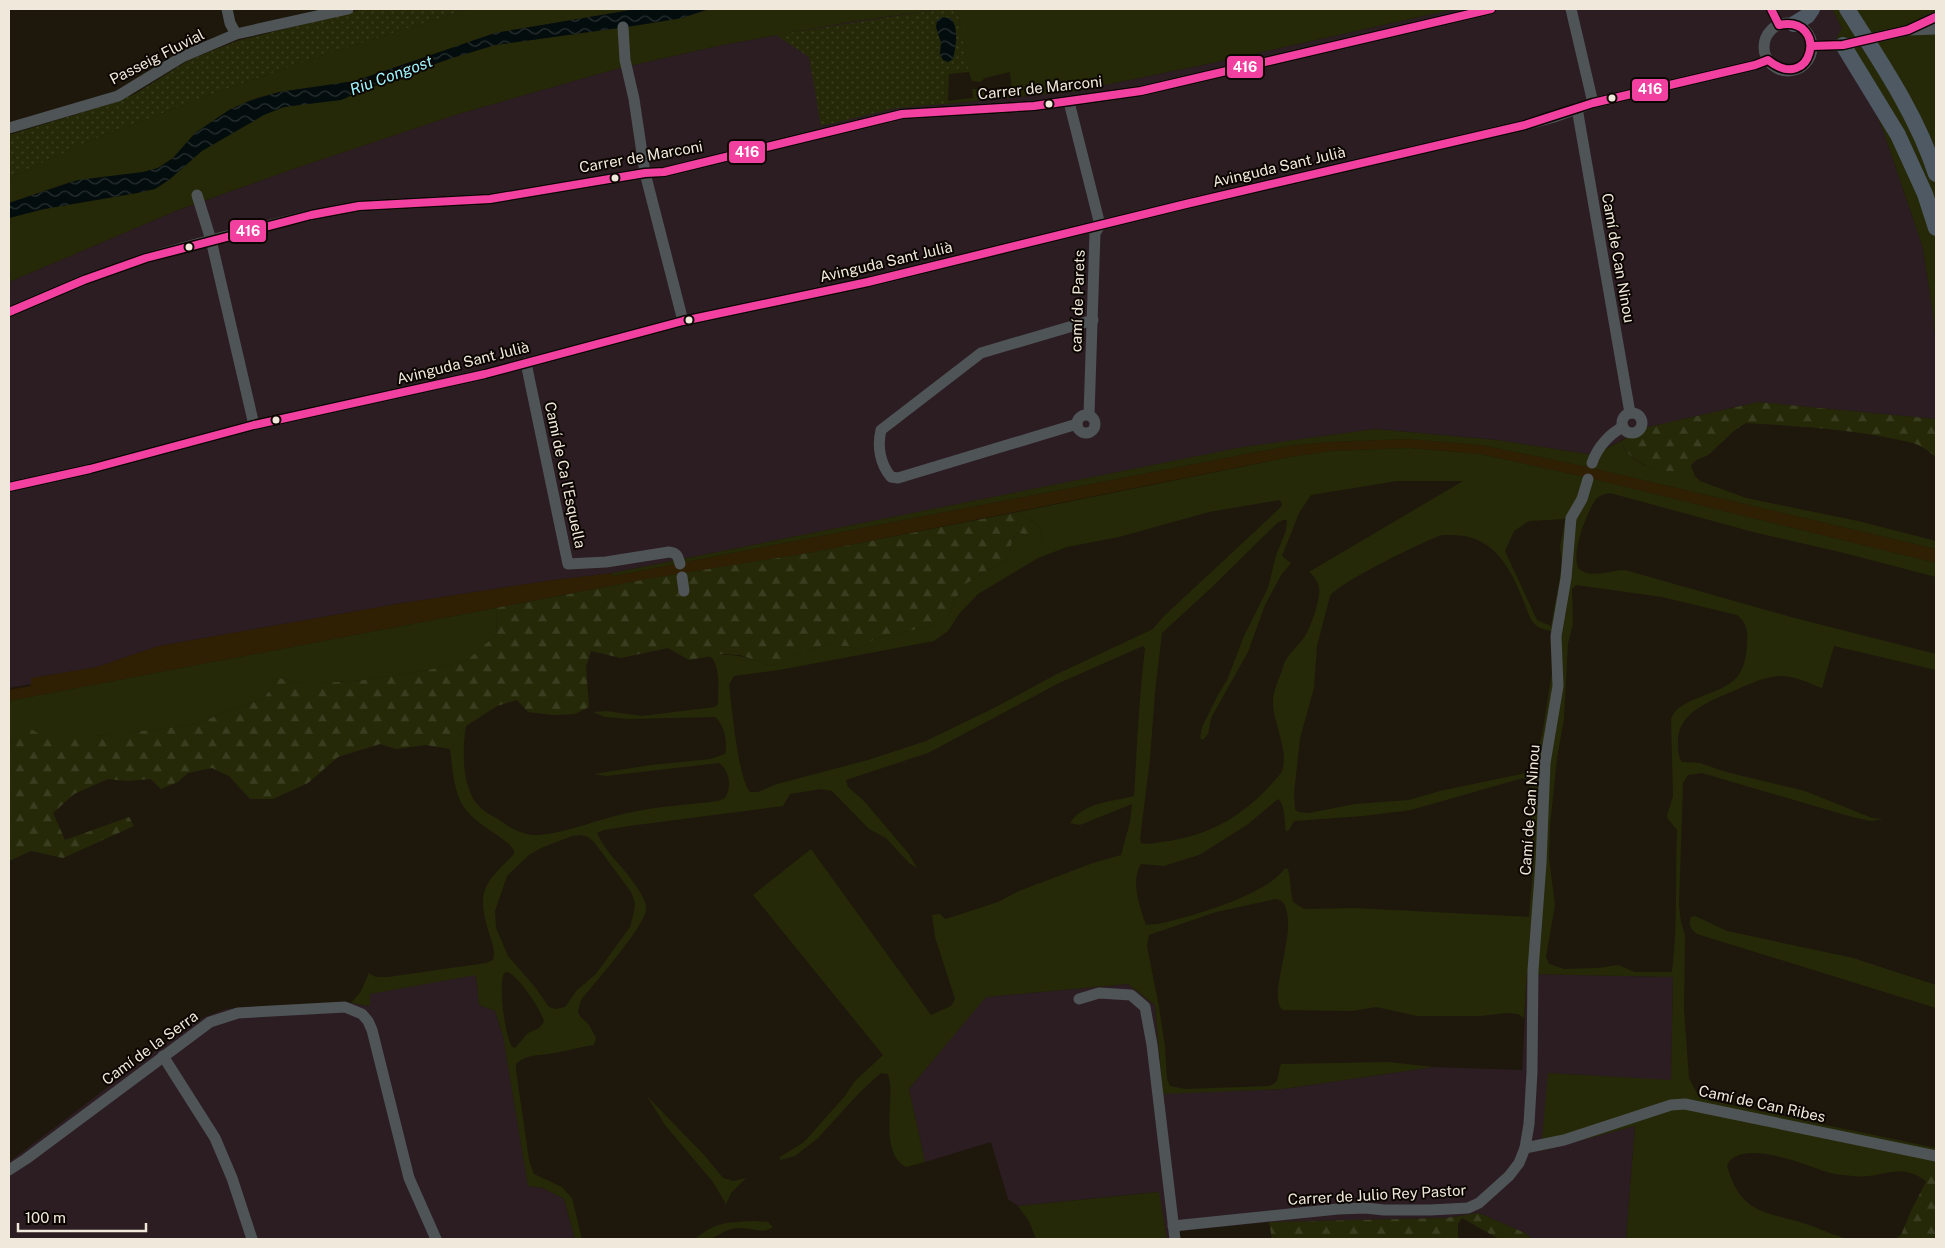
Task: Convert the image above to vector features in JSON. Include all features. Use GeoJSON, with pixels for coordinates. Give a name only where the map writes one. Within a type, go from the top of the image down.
{"type":"FeatureCollection","features":[{"type":"Feature","properties":{"kind":"highway"},"geometry":{"type":"LineString","coordinates":[[1787,25],[1807,16],[1812,9]]}},
{"type":"Feature","properties":{"kind":"highway"},"geometry":{"type":"LineString","coordinates":[[1847,9],[1896,88],[1920,133],[1936,174]]}},
{"type":"Feature","properties":{"kind":"highway"},"geometry":{"type":"LineString","coordinates":[[1843,45],[1898,135],[1925,194],[1936,228]]}},
{"type":"Feature","properties":{"kind":"street"},"geometry":{"type":"LineString","coordinates":[[227,9],[230,23],[236,34]]}},
{"type":"Feature","properties":{"kind":"street","name":"Passeig Fluvial"},"geometry":{"type":"LineString","coordinates":[[9,128],[118,96],[182,57],[236,34],[348,9]]}},
{"type":"Feature","properties":{"kind":"street","name":"Carrer de Marconi"},"geometry":{"type":"LineString","coordinates":[[9,312],[84,280],[146,258],[211,240],[359,206],[490,198],[644,173],[664,172],[875,119],[902,114],[1034,106],[1141,91],[1491,9]]}},
{"type":"Feature","properties":{"kind":"street"},"geometry":{"type":"LineString","coordinates":[[1570,9],[1593,103]]}},
{"type":"Feature","properties":{"kind":"street"},"geometry":{"type":"LineString","coordinates":[[1771,9],[1787,25]]}},
{"type":"Feature","properties":{"kind":"street"},"geometry":{"type":"LineString","coordinates":[[1908,30],[1936,17]]}},
{"type":"Feature","properties":{"kind":"street"},"geometry":{"type":"LineString","coordinates":[[1787,25],[1800,27],[1808,35],[1812,46],[1811,53],[1804,65],[1792,71],[1778,69],[1768,60],[1764,48],[1766,37],[1774,28],[1787,25]]}},
{"type":"Feature","properties":{"kind":"street"},"geometry":{"type":"LineString","coordinates":[[623,27],[625,60],[634,99],[644,173],[683,321]]}},
{"type":"Feature","properties":{"kind":"street"},"geometry":{"type":"LineString","coordinates":[[1812,46],[1843,45],[1908,30],[1936,29]]}},
{"type":"Feature","properties":{"kind":"street","name":"Avinguda Sant Julià"},"geometry":{"type":"LineString","coordinates":[[9,487],[90,469],[254,426],[414,392],[683,321],[868,282],[1100,225],[1525,125],[1593,103],[1755,65],[1768,60]]}},
{"type":"Feature","properties":{"kind":"street","name":"camí de Parets"},"geometry":{"type":"LineString","coordinates":[[1069,102],[1100,225],[1095,233],[1093,320],[1089,415],[1080,417],[1077,424],[898,478],[891,477],[886,471],[879,448],[878,439],[881,430],[981,353],[1093,320]]}},
{"type":"Feature","properties":{"kind":"street","name":"Camí de Can Ninou"},"geometry":{"type":"LineString","coordinates":[[1578,108],[1630,413]]}},
{"type":"Feature","properties":{"kind":"street"},"geometry":{"type":"LineString","coordinates":[[197,195],[211,240],[254,426]]}},
{"type":"Feature","properties":{"kind":"street","name":"Camí de Ca l'Esquella"},"geometry":{"type":"LineString","coordinates":[[526,363],[568,564],[606,562],[669,552],[674,552],[678,556],[680,564]]}},
{"type":"Feature","properties":{"kind":"street"},"geometry":{"type":"LineString","coordinates":[[1630,413],[1639,415],[1642,421],[1641,427],[1634,433],[1627,432],[1623,427],[1623,418],[1630,413]]}},
{"type":"Feature","properties":{"kind":"street"},"geometry":{"type":"LineString","coordinates":[[1592,463],[1597,450],[1623,427]]}},
{"type":"Feature","properties":{"kind":"street","name":"Camí de Can Ninou"},"geometry":{"type":"LineString","coordinates":[[1525,1148],[1529,1124],[1532,1072],[1534,970],[1545,763],[1558,686],[1556,636],[1566,578],[1571,518],[1582,499],[1588,478]]}},
{"type":"Feature","properties":{"kind":"street"},"geometry":{"type":"LineString","coordinates":[[682,577],[684,591]]}},
{"type":"Feature","properties":{"kind":"street"},"geometry":{"type":"LineString","coordinates":[[1079,999],[1099,993],[1130,995],[1145,1007],[1152,1045],[1175,1239]]}},
{"type":"Feature","properties":{"kind":"street","name":"Camí de la Serra"},"geometry":{"type":"LineString","coordinates":[[9,1170],[205,1025],[218,1018],[238,1013],[345,1007],[362,1014],[372,1030],[409,1178],[436,1239]]}},
{"type":"Feature","properties":{"kind":"street"},"geometry":{"type":"LineString","coordinates":[[163,1056],[215,1138],[232,1178],[252,1239]]}},
{"type":"Feature","properties":{"kind":"street","name":"Camí de Can Ribes"},"geometry":{"type":"LineString","coordinates":[[1525,1148],[1564,1140],[1671,1106],[1685,1104],[1936,1156]]}},
{"type":"Feature","properties":{"kind":"street","name":"Carrer de Julio Rey Pastor"},"geometry":{"type":"LineString","coordinates":[[1173,1226],[1338,1209],[1430,1210],[1468,1208],[1479,1203],[1509,1176],[1519,1163],[1525,1148]]}},
{"type":"Feature","properties":{"kind":"shaded area"},"geometry":{"type":"Polygon","coordinates":[[[942,9],[957,9],[968,69],[944,72],[945,104],[1071,92],[1217,62],[1455,9],[1832,9],[1842,28],[1883,130],[1923,248],[1934,321],[1936,419],[1758,402],[1644,428],[1594,455],[1497,440],[1375,429],[1244,447],[612,573],[545,581],[402,603],[158,646],[97,667],[31,678],[31,684],[9,688],[9,282],[178,210],[455,115],[616,69],[722,45],[850,22],[942,9]]]}},
{"type":"Feature","properties":{"kind":"shaded area"},"geometry":{"type":"Polygon","coordinates":[[[1409,439],[1481,445],[1588,467],[1936,549],[1936,563],[1585,477],[1480,454],[1409,448],[1331,451],[1290,457],[814,552],[647,579],[9,701],[9,690],[31,686],[30,678],[97,667],[158,646],[402,603],[545,581],[612,573],[613,576],[1288,446],[1328,442],[1409,439]]]}},
{"type":"Feature","properties":{"kind":"shaded area"},"geometry":{"type":"Polygon","coordinates":[[[476,974],[479,1005],[495,1011],[503,1036],[528,1186],[543,1188],[564,1199],[575,1239],[9,1239],[9,1162],[195,1021],[226,1009],[351,1003],[370,1006],[370,994],[476,974]]]}},
{"type":"Feature","properties":{"kind":"shaded area"},"geometry":{"type":"Polygon","coordinates":[[[1527,974],[1673,977],[1671,1081],[1548,1073],[1635,1126],[1626,1239],[1533,1239],[1525,1233],[1479,1213],[1445,1218],[1269,1222],[1181,1231],[1167,1239],[1158,1192],[1018,1206],[1008,1199],[991,1142],[925,1162],[909,1089],[985,997],[1128,984],[1155,1005],[1163,1093],[1283,1089],[1433,1067],[1522,1070],[1527,974]]]}},
{"type":"Feature","properties":{"kind":"green space"},"geometry":{"type":"Polygon","coordinates":[[[364,9],[468,9],[326,54],[220,91],[89,141],[9,178],[9,135],[113,103],[135,94],[189,60],[237,41],[364,9]]]}},
{"type":"Feature","properties":{"kind":"green space"},"geometry":{"type":"Polygon","coordinates":[[[468,9],[637,9],[495,33],[355,81],[280,92],[256,98],[229,110],[190,139],[173,158],[158,168],[143,172],[70,182],[9,203],[9,178],[89,141],[220,91],[326,54],[468,9]]]}},
{"type":"Feature","properties":{"kind":"green space"},"geometry":{"type":"Polygon","coordinates":[[[709,9],[942,9],[850,22],[722,45],[616,69],[455,115],[178,210],[9,282],[9,218],[44,209],[137,193],[158,187],[201,151],[279,108],[341,100],[449,59],[495,45],[682,18],[709,9]]]}},
{"type":"Feature","properties":{"kind":"green space"},"geometry":{"type":"Polygon","coordinates":[[[942,9],[957,9],[968,69],[944,72],[945,104],[896,108],[821,126],[809,57],[776,35],[942,9]]]}},
{"type":"Feature","properties":{"kind":"green space"},"geometry":{"type":"Polygon","coordinates":[[[957,9],[1455,9],[1217,62],[1071,92],[945,104],[944,72],[968,69],[957,9]],[[969,72],[949,74],[948,101],[973,98],[972,89],[1001,94],[1012,93],[1010,72],[985,78],[980,82],[972,81],[969,72]]]}},
{"type":"Feature","properties":{"kind":"green space"},"geometry":{"type":"Polygon","coordinates":[[[1832,9],[1936,9],[1936,348],[1923,248],[1883,130],[1873,107],[1840,52],[1837,37],[1842,28],[1832,9]]]}},
{"type":"Feature","properties":{"kind":"green space"},"geometry":{"type":"Polygon","coordinates":[[[1758,402],[1936,419],[1936,457],[1913,443],[1873,435],[1809,427],[1746,423],[1708,455],[1697,460],[1684,470],[1665,471],[1646,465],[1626,451],[1622,445],[1621,441],[1644,428],[1758,402]]]}},
{"type":"Feature","properties":{"kind":"green space"},"geometry":{"type":"Polygon","coordinates":[[[1375,429],[1497,440],[1594,455],[1621,441],[1625,450],[1632,458],[1650,467],[1671,470],[1691,466],[1695,476],[1700,481],[1746,498],[1858,521],[1936,541],[1936,549],[1588,467],[1481,445],[1409,439],[1328,442],[1288,446],[613,576],[612,573],[1243,447],[1375,429]]]}},
{"type":"Feature","properties":{"kind":"green space"},"geometry":{"type":"Polygon","coordinates":[[[1409,448],[1480,454],[1585,477],[1936,563],[1936,577],[1757,533],[1610,493],[1596,499],[1592,505],[1580,536],[1576,558],[1578,566],[1587,573],[1597,574],[1625,570],[1791,617],[1936,654],[1936,670],[1834,646],[1822,688],[1784,676],[1754,682],[1713,700],[1688,716],[1679,733],[1678,743],[1678,751],[1682,762],[1700,763],[1726,772],[1805,791],[1872,818],[1884,819],[1871,821],[1852,817],[1702,773],[1688,775],[1683,783],[1679,905],[1685,935],[1684,1009],[1689,1078],[1698,1095],[1707,1100],[1936,1148],[1935,1167],[1927,1182],[1908,1172],[1890,1172],[1863,1177],[1840,1175],[1789,1159],[1758,1153],[1744,1154],[1734,1158],[1727,1166],[1739,1193],[1746,1202],[1765,1212],[1844,1238],[1626,1239],[1635,1126],[1541,1151],[1548,1073],[1671,1080],[1673,977],[1527,974],[1524,1018],[1518,1014],[1506,1013],[1481,1016],[1417,1016],[1376,1007],[1352,1011],[1283,1010],[1279,1003],[1278,991],[1288,926],[1287,912],[1282,901],[1275,899],[1216,912],[1149,935],[1147,946],[1159,1007],[1165,1047],[1167,1079],[1170,1086],[1185,1089],[1269,1086],[1273,1085],[1277,1080],[1281,1064],[1389,1062],[1433,1067],[1283,1089],[1163,1094],[1155,1005],[1128,984],[986,997],[909,1089],[925,1162],[906,1167],[898,1160],[893,1151],[889,1129],[890,1082],[888,1074],[881,1073],[860,1092],[818,1138],[795,1156],[780,1160],[780,1157],[804,1142],[845,1096],[855,1081],[883,1055],[753,895],[811,849],[931,1015],[951,1006],[955,999],[935,937],[932,915],[940,914],[945,919],[952,917],[998,902],[1019,891],[1093,863],[1121,855],[1130,822],[1132,804],[1080,825],[1070,823],[1076,816],[1090,807],[1134,796],[1145,648],[1143,646],[1059,683],[928,753],[846,780],[848,787],[864,801],[909,854],[917,868],[909,863],[886,838],[869,829],[832,791],[821,789],[790,794],[783,806],[629,826],[597,833],[605,848],[632,879],[644,900],[646,910],[628,942],[581,1000],[578,1011],[579,1015],[589,1025],[596,1038],[594,1045],[530,1056],[516,1064],[529,1160],[534,1174],[562,1187],[572,1198],[582,1239],[575,1239],[564,1199],[543,1188],[528,1186],[503,1036],[495,1011],[479,1005],[476,975],[370,994],[370,1006],[351,1003],[361,991],[369,973],[376,977],[388,977],[486,963],[493,960],[494,950],[485,919],[483,897],[489,881],[514,854],[514,850],[509,844],[470,815],[459,797],[454,781],[450,749],[466,726],[464,766],[471,795],[478,806],[484,811],[509,827],[524,833],[539,835],[639,811],[718,801],[725,798],[729,789],[728,775],[719,763],[606,776],[594,774],[651,765],[711,759],[725,754],[724,734],[721,724],[715,717],[628,719],[605,717],[593,712],[607,711],[641,716],[715,707],[718,704],[718,678],[716,665],[710,656],[734,655],[771,666],[828,643],[858,649],[877,638],[945,623],[962,586],[1007,559],[1015,532],[1042,540],[1039,526],[1018,512],[1290,457],[1331,451],[1409,448]],[[1397,481],[1311,495],[1299,513],[1282,556],[1291,563],[1281,575],[1265,605],[1248,652],[1211,718],[1208,734],[1203,740],[1200,738],[1202,727],[1227,680],[1244,636],[1268,588],[1276,555],[1286,531],[1287,520],[1276,524],[1162,633],[1141,843],[1151,844],[1180,839],[1213,828],[1242,811],[1269,787],[1281,773],[1284,756],[1273,709],[1274,692],[1286,660],[1303,640],[1307,632],[1315,612],[1319,593],[1318,583],[1309,572],[1463,481],[1397,481]],[[1280,500],[1209,512],[1119,537],[1067,547],[1038,558],[978,594],[959,614],[948,631],[934,641],[779,670],[734,676],[729,685],[734,725],[742,772],[750,792],[758,792],[777,784],[868,760],[926,741],[996,707],[1055,675],[1153,629],[1163,617],[1282,505],[1280,500]],[[1565,519],[1529,521],[1514,531],[1505,551],[1537,620],[1551,626],[1562,563],[1560,547],[1565,519]],[[1442,535],[1418,545],[1348,582],[1330,596],[1317,646],[1314,688],[1300,738],[1294,794],[1295,809],[1298,812],[1309,813],[1355,804],[1409,800],[1440,791],[1531,772],[1542,735],[1552,672],[1551,631],[1539,627],[1532,622],[1520,592],[1504,562],[1480,541],[1459,535],[1442,535]],[[1576,585],[1572,589],[1573,624],[1568,643],[1564,719],[1557,758],[1550,826],[1549,858],[1555,905],[1546,957],[1549,964],[1564,969],[1598,968],[1618,965],[1635,972],[1672,972],[1676,919],[1677,830],[1667,816],[1673,796],[1671,719],[1675,711],[1682,706],[1721,689],[1737,677],[1746,657],[1747,630],[1737,615],[1662,597],[1576,585]],[[1523,778],[1411,810],[1294,821],[1286,832],[1284,810],[1278,799],[1247,825],[1199,855],[1164,866],[1141,864],[1136,878],[1136,886],[1146,925],[1172,921],[1227,904],[1262,887],[1276,878],[1285,868],[1288,869],[1293,902],[1304,909],[1353,908],[1529,917],[1533,859],[1531,781],[1523,778]],[[581,835],[572,836],[541,848],[529,855],[507,876],[495,911],[496,928],[508,956],[535,987],[549,1007],[556,1009],[565,1007],[577,990],[596,974],[630,927],[635,903],[631,892],[594,842],[588,837],[581,835]],[[507,972],[504,973],[502,979],[505,1022],[509,1041],[512,1047],[515,1048],[528,1033],[539,1028],[544,1022],[534,1002],[517,979],[507,972]]]}},
{"type":"Feature","properties":{"kind":"green space"},"geometry":{"type":"Polygon","coordinates":[[[1018,512],[1039,526],[1042,540],[1015,532],[1007,559],[962,586],[945,623],[877,638],[858,649],[828,643],[771,666],[740,655],[723,654],[689,660],[668,648],[621,658],[591,651],[586,667],[589,707],[575,714],[553,715],[528,712],[517,700],[497,706],[466,726],[450,749],[426,745],[396,749],[380,744],[338,757],[308,783],[273,799],[250,799],[229,776],[212,768],[188,773],[178,782],[161,789],[151,779],[126,781],[108,779],[74,794],[53,813],[65,840],[129,817],[134,826],[63,858],[31,851],[9,861],[9,745],[18,739],[27,726],[46,739],[108,735],[192,725],[264,698],[279,678],[306,684],[365,680],[424,671],[466,661],[497,634],[496,608],[647,579],[814,552],[1018,512]]]}},
{"type":"Feature","properties":{"kind":"green space"},"geometry":{"type":"Polygon","coordinates":[[[496,608],[497,634],[466,661],[424,671],[365,680],[306,684],[279,678],[264,698],[192,725],[46,740],[18,739],[9,745],[9,701],[496,608]]]}},
{"type":"Feature","properties":{"kind":"green space"},"geometry":{"type":"Polygon","coordinates":[[[1695,916],[1727,931],[1853,958],[1936,985],[1936,1008],[1697,934],[1690,925],[1691,917],[1695,916]]]}},
{"type":"Feature","properties":{"kind":"green space"},"geometry":{"type":"Polygon","coordinates":[[[647,1096],[705,1156],[723,1178],[734,1181],[746,1178],[731,1193],[726,1204],[713,1182],[665,1125],[647,1096]]]}},
{"type":"Feature","properties":{"kind":"green space"},"geometry":{"type":"Polygon","coordinates":[[[1936,1162],[1936,1239],[1895,1239],[1901,1235],[1936,1162]]]}},
{"type":"Feature","properties":{"kind":"green space"},"geometry":{"type":"Polygon","coordinates":[[[1159,1192],[1167,1239],[1036,1239],[1029,1221],[1018,1206],[1159,1192]]]}},
{"type":"Feature","properties":{"kind":"green space"},"geometry":{"type":"Polygon","coordinates":[[[1479,1213],[1525,1233],[1533,1239],[1499,1239],[1462,1218],[1458,1224],[1458,1239],[1272,1239],[1269,1222],[1445,1218],[1479,1213]]]}},
{"type":"Feature","properties":{"kind":"green space"},"geometry":{"type":"Polygon","coordinates":[[[753,1221],[768,1222],[773,1227],[761,1231],[734,1228],[708,1239],[695,1239],[722,1224],[753,1221]]]}},
{"type":"Feature","properties":{"kind":"water","name":"Riu Congost"},"geometry":{"type":"Polygon","coordinates":[[[637,9],[709,9],[682,18],[495,45],[449,59],[341,100],[284,107],[264,115],[202,151],[169,180],[155,189],[44,209],[9,218],[9,203],[78,180],[143,172],[158,168],[173,158],[195,133],[229,110],[249,101],[279,92],[355,81],[495,33],[637,9]]]}},
{"type":"Feature","properties":{"kind":"water"},"geometry":{"type":"Polygon","coordinates":[[[942,17],[951,18],[956,32],[953,59],[948,62],[943,60],[940,54],[941,43],[936,27],[937,20],[942,17]]]}},
{"type":"Feature","properties":{"kind":"transit line","name":"416"},"geometry":{"type":"LineString","coordinates":[[9,312],[84,280],[146,258],[311,215],[359,206],[490,199],[645,173],[664,172],[902,114],[1034,106],[1141,91],[1491,9]]}},
{"type":"Feature","properties":{"kind":"transit line","name":"416"},"geometry":{"type":"LineString","coordinates":[[9,487],[90,469],[254,425],[485,374],[683,321],[868,282],[1186,204],[1525,125],[1593,103],[1755,65],[1768,60],[1783,68],[1796,68],[1805,62],[1810,52],[1810,41],[1805,31],[1795,25],[1779,25],[1771,9]]}},
{"type":"Feature","properties":{"kind":"transit line","name":"416"},"geometry":{"type":"LineString","coordinates":[[1812,46],[1843,45],[1908,30],[1936,17]]}}]}
